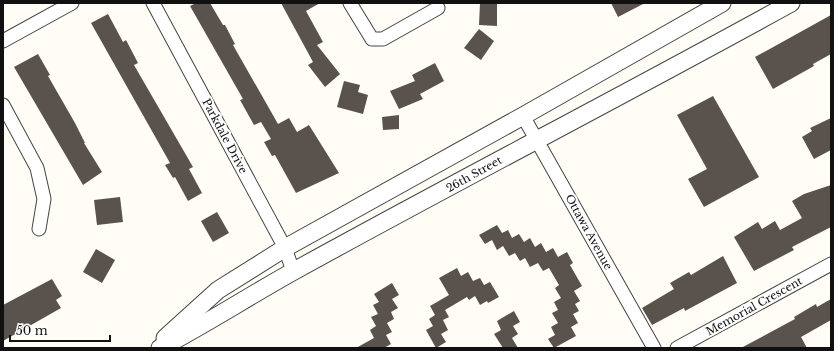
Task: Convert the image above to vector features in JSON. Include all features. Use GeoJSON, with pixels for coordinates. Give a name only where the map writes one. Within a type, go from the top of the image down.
{"type":"FeatureCollection","features":[{"type":"Feature","properties":{"kind":"street"},"geometry":{"type":"LineString","coordinates":[[3,41],[72,3]]}},
{"type":"Feature","properties":{"kind":"street","name":"Parkdale Drive"},"geometry":{"type":"LineString","coordinates":[[153,3],[285,248],[293,271]]}},
{"type":"Feature","properties":{"kind":"street"},"geometry":{"type":"LineString","coordinates":[[350,3],[372,39],[383,39],[438,8]]}},
{"type":"Feature","properties":{"kind":"street"},"geometry":{"type":"LineString","coordinates":[[154,348],[218,290],[285,248],[523,116],[722,3]]}},
{"type":"Feature","properties":{"kind":"street","name":"26th Street"},"geometry":{"type":"LineString","coordinates":[[160,348],[207,323],[293,271],[536,140],[639,87],[791,3]]}},
{"type":"Feature","properties":{"kind":"street"},"geometry":{"type":"LineString","coordinates":[[3,104],[37,168],[44,199],[39,229]]}},
{"type":"Feature","properties":{"kind":"street","name":"Ottawa Avenue"},"geometry":{"type":"LineString","coordinates":[[523,116],[654,348]]}},
{"type":"Feature","properties":{"kind":"street","name":"Memorial Crescent"},"geometry":{"type":"LineString","coordinates":[[677,348],[831,264]]}},
{"type":"Feature","properties":{"kind":"building"},"geometry":{"type":"Polygon","coordinates":[[[196,3],[210,3],[223,25],[225,25],[235,44],[233,45],[278,124],[289,118],[297,132],[309,125],[339,173],[296,193],[275,155],[272,156],[264,142],[271,139],[261,122],[254,125],[240,100],[243,99],[190,6],[196,3]]]}},
{"type":"Feature","properties":{"kind":"building"},"geometry":{"type":"Polygon","coordinates":[[[281,3],[320,3],[306,11],[323,42],[317,45],[340,74],[325,87],[308,65],[313,62],[281,3]]]}},
{"type":"Feature","properties":{"kind":"building"},"geometry":{"type":"Polygon","coordinates":[[[480,3],[497,3],[497,26],[479,25],[480,3]]]}},
{"type":"Feature","properties":{"kind":"building"},"geometry":{"type":"Polygon","coordinates":[[[611,3],[645,3],[618,17],[611,3]]]}},
{"type":"Feature","properties":{"kind":"building"},"geometry":{"type":"Polygon","coordinates":[[[108,14],[123,42],[126,40],[138,63],[134,65],[193,167],[189,169],[202,193],[188,201],[175,177],[173,178],[165,165],[170,163],[91,23],[108,14]]]}},
{"type":"Feature","properties":{"kind":"building"},"geometry":{"type":"Polygon","coordinates":[[[831,15],[831,54],[813,64],[814,66],[773,89],[755,57],[831,15]]]}},
{"type":"Feature","properties":{"kind":"building"},"geometry":{"type":"Polygon","coordinates":[[[479,29],[494,41],[481,60],[464,48],[479,29]]]}},
{"type":"Feature","properties":{"kind":"building"},"geometry":{"type":"Polygon","coordinates":[[[38,54],[50,75],[48,76],[75,123],[84,143],[102,172],[83,185],[14,67],[38,54]]]}},
{"type":"Feature","properties":{"kind":"building"},"geometry":{"type":"Polygon","coordinates":[[[435,63],[444,81],[420,94],[423,99],[399,109],[390,91],[415,81],[412,75],[435,63]]]}},
{"type":"Feature","properties":{"kind":"building"},"geometry":{"type":"Polygon","coordinates":[[[344,81],[360,85],[358,92],[368,95],[363,114],[337,107],[344,81]]]}},
{"type":"Feature","properties":{"kind":"building"},"geometry":{"type":"Polygon","coordinates":[[[713,96],[759,177],[704,207],[688,179],[707,169],[677,115],[713,96]]]}},
{"type":"Feature","properties":{"kind":"building"},"geometry":{"type":"Polygon","coordinates":[[[399,115],[399,129],[383,130],[382,117],[399,115]]]}},
{"type":"Feature","properties":{"kind":"building"},"geometry":{"type":"Polygon","coordinates":[[[831,118],[831,150],[814,159],[802,137],[812,131],[810,128],[831,118]]]}},
{"type":"Feature","properties":{"kind":"building"},"geometry":{"type":"Polygon","coordinates":[[[831,185],[831,227],[792,247],[794,250],[754,271],[734,237],[758,222],[762,229],[775,221],[780,230],[802,218],[792,201],[804,194],[831,185]]]}},
{"type":"Feature","properties":{"kind":"building"},"geometry":{"type":"Polygon","coordinates":[[[120,197],[123,222],[97,225],[94,200],[120,197]]]}},
{"type":"Feature","properties":{"kind":"building"},"geometry":{"type":"Polygon","coordinates":[[[217,212],[229,233],[213,242],[201,221],[217,212]]]}},
{"type":"Feature","properties":{"kind":"building"},"geometry":{"type":"Polygon","coordinates":[[[497,225],[502,233],[508,230],[512,238],[519,234],[524,242],[530,238],[535,247],[541,243],[546,252],[553,248],[558,257],[567,252],[573,263],[570,265],[582,286],[574,291],[580,301],[575,304],[579,311],[573,314],[578,323],[571,327],[576,336],[554,348],[548,339],[555,335],[551,327],[558,323],[552,313],[558,310],[554,302],[561,298],[555,288],[559,285],[549,268],[543,271],[538,263],[530,267],[525,258],[520,261],[515,253],[509,256],[503,246],[497,250],[492,240],[485,244],[479,235],[497,225]]]}},
{"type":"Feature","properties":{"kind":"building"},"geometry":{"type":"Polygon","coordinates":[[[96,249],[115,260],[102,283],[83,272],[96,249]]]}},
{"type":"Feature","properties":{"kind":"building"},"geometry":{"type":"Polygon","coordinates":[[[723,256],[737,283],[685,311],[684,308],[652,325],[642,308],[674,289],[670,283],[689,272],[691,275],[723,256]]]}},
{"type":"Feature","properties":{"kind":"building"},"geometry":{"type":"Polygon","coordinates":[[[457,268],[461,276],[468,272],[473,281],[480,278],[484,285],[490,282],[499,297],[488,303],[487,301],[480,305],[475,296],[469,300],[467,297],[445,310],[449,317],[443,320],[448,330],[441,334],[446,342],[436,348],[426,330],[433,326],[429,319],[435,315],[430,306],[449,295],[439,278],[457,268]]]}},
{"type":"Feature","properties":{"kind":"building"},"geometry":{"type":"Polygon","coordinates":[[[52,279],[62,296],[56,300],[61,308],[3,341],[3,305],[52,279]]]}},
{"type":"Feature","properties":{"kind":"building"},"geometry":{"type":"Polygon","coordinates":[[[392,283],[399,295],[392,299],[398,308],[391,312],[394,319],[387,323],[392,332],[386,335],[391,344],[384,348],[356,348],[374,338],[370,330],[376,326],[371,317],[378,314],[373,305],[379,302],[374,294],[392,283]]]}},
{"type":"Feature","properties":{"kind":"building"},"geometry":{"type":"Polygon","coordinates":[[[831,299],[831,320],[801,337],[807,348],[741,348],[795,319],[794,317],[816,304],[817,307],[831,299]]]}},
{"type":"Feature","properties":{"kind":"building"},"geometry":{"type":"Polygon","coordinates":[[[514,311],[520,322],[513,326],[518,334],[512,338],[518,348],[503,348],[494,334],[501,330],[497,321],[514,311]]]}}]}
